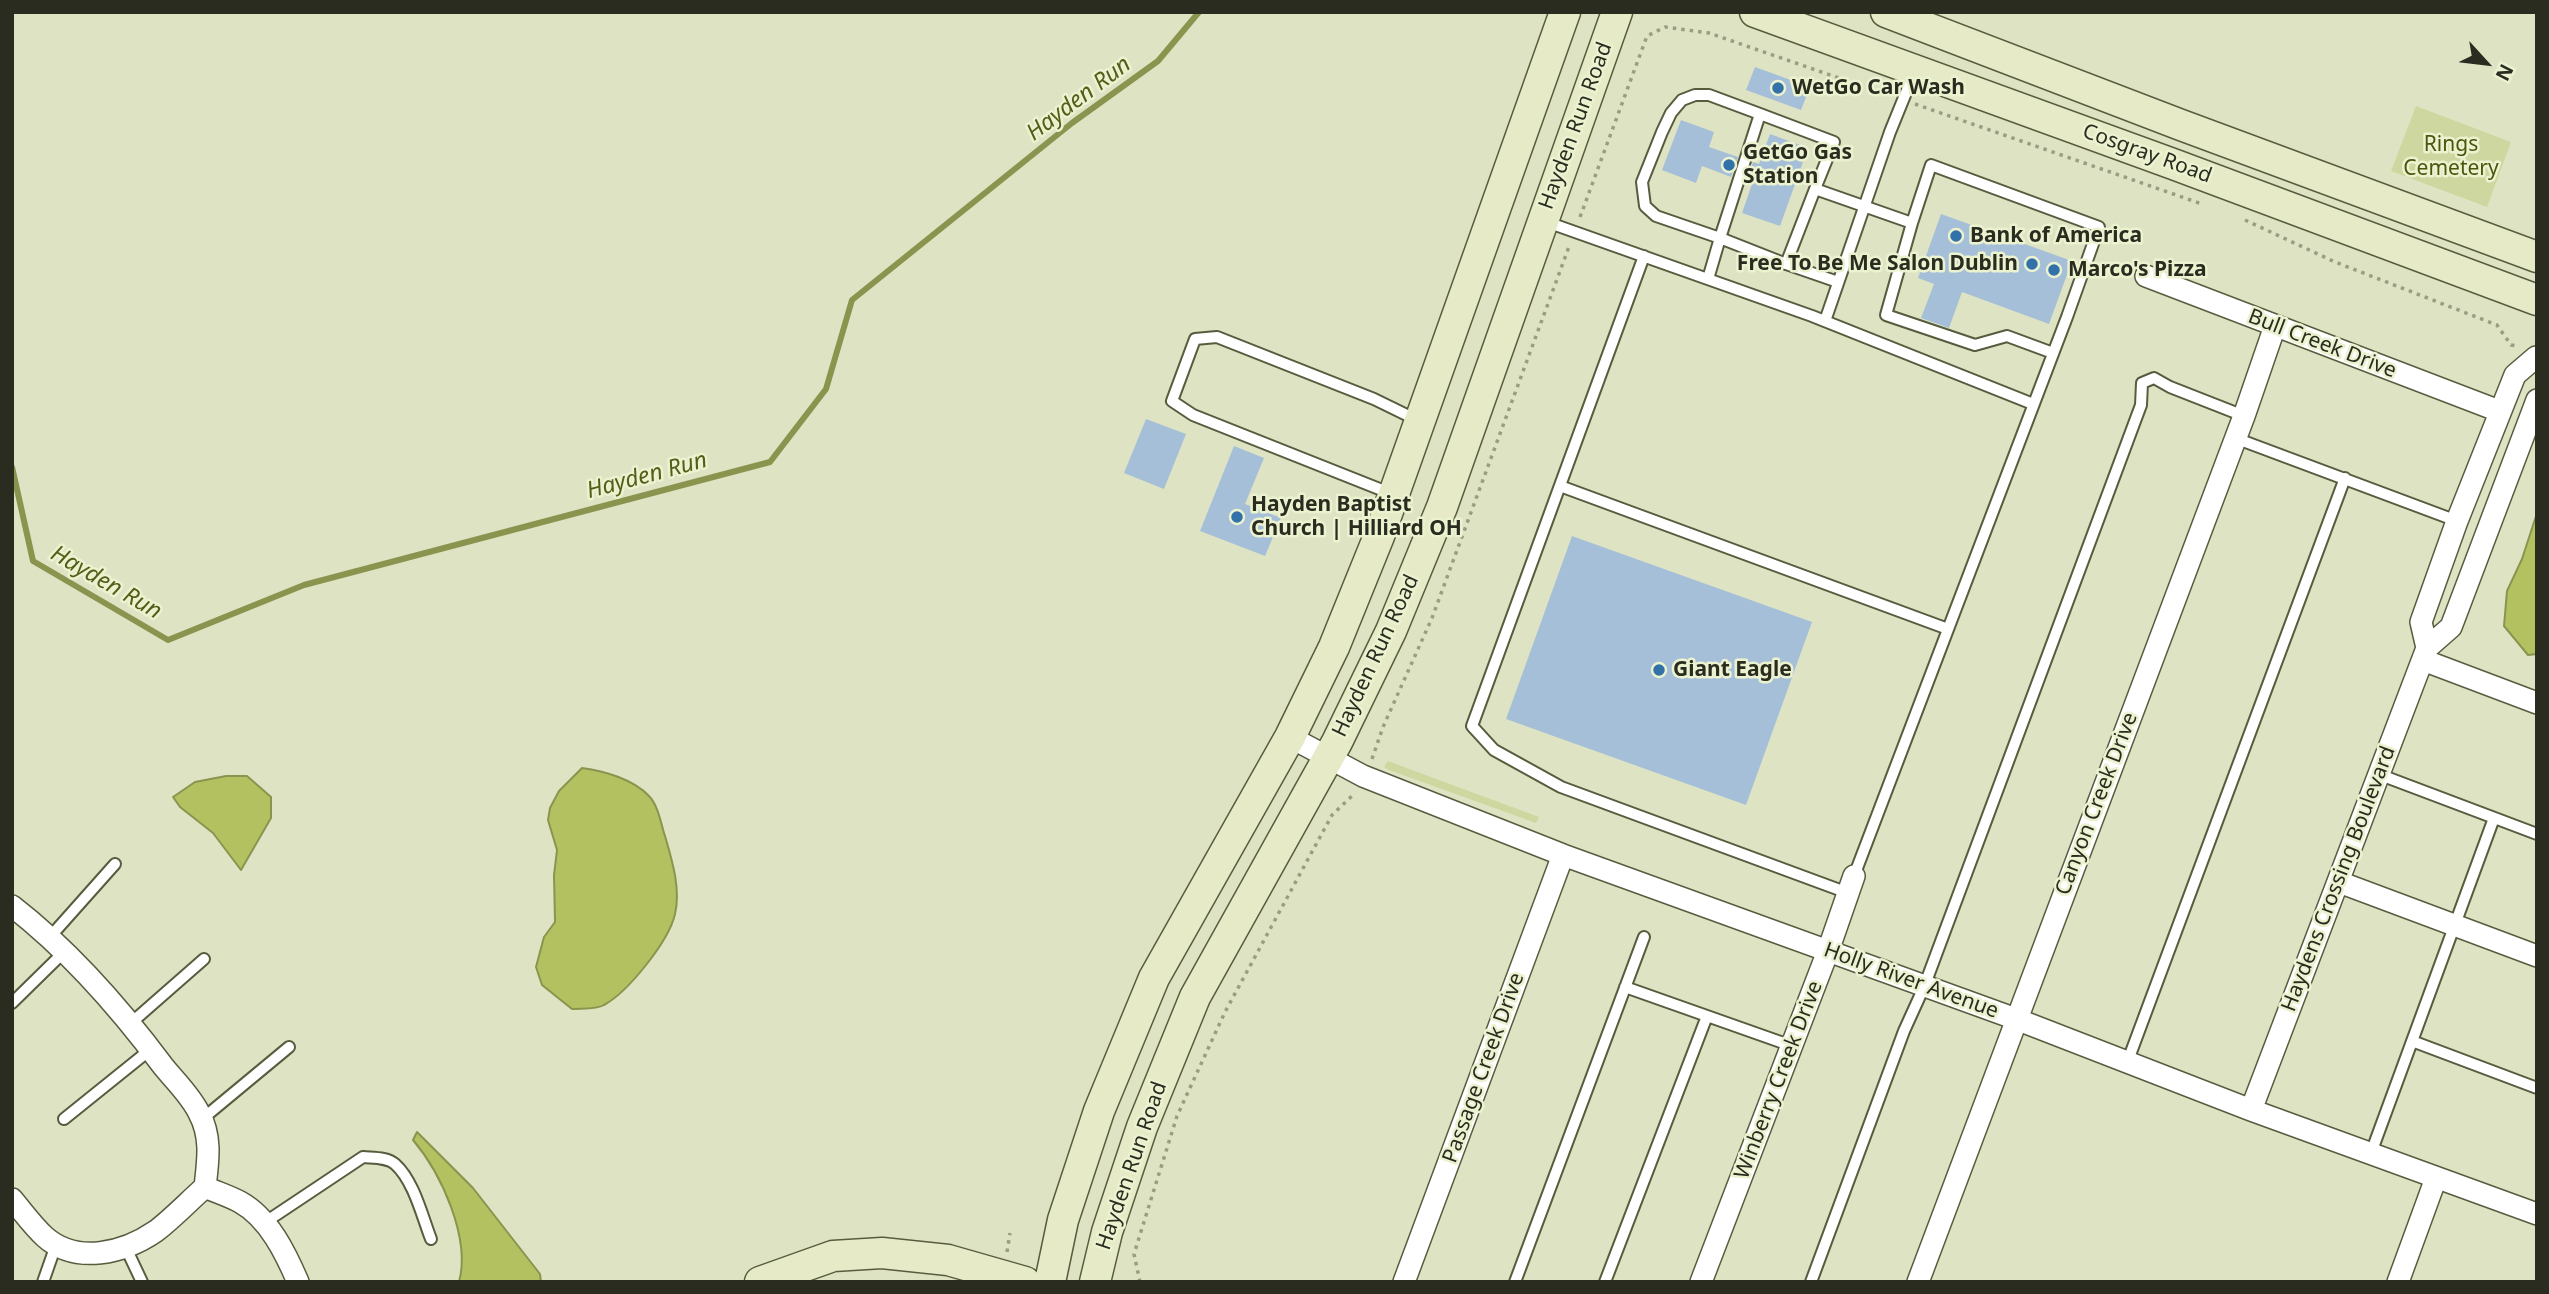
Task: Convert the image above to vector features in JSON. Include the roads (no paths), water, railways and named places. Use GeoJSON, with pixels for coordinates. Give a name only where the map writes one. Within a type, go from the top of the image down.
{"type":"FeatureCollection","features":[{"type":"Feature","properties":{"kind":"main road","name":"Hayden Run Road"},"geometry":{"type":"LineString","coordinates":[[1050,1282],[1063,1220],[1099,1111],[1154,978],[1290,737],[1334,647],[1394,494],[1565,12]]}},
{"type":"Feature","properties":{"kind":"main road","name":"Cosgray Road"},"geometry":{"type":"LineString","coordinates":[[1755,12],[2537,300]]}},
{"type":"Feature","properties":{"kind":"main road","name":"Cosgray Road"},"geometry":{"type":"LineString","coordinates":[[1886,12],[2537,257]]}},
{"type":"Feature","properties":{"kind":"main road","name":"Hayden Run Road"},"geometry":{"type":"LineString","coordinates":[[1095,1282],[1107,1232],[1142,1127],[1195,997],[1329,757],[1391,631],[1442,507],[1543,220],[1627,22]]}},
{"type":"Feature","properties":{"kind":"main road"},"geometry":{"type":"LineString","coordinates":[[760,1282],[833,1256],[882,1253],[948,1260],[1025,1282]]}},
{"type":"Feature","properties":{"kind":"street","name":"Bull Creek Drive"},"geometry":{"type":"LineString","coordinates":[[2146,276],[2499,411]]}},
{"type":"Feature","properties":{"kind":"street","name":"Canyon Creek Drive"},"geometry":{"type":"LineString","coordinates":[[1918,1282],[2244,416],[2275,327]]}},
{"type":"Feature","properties":{"kind":"street","name":"Haydens Crossing Boulevard"},"geometry":{"type":"LineString","coordinates":[[2425,654],[2421,622],[2457,521],[2515,375],[2533,355]]}},
{"type":"Feature","properties":{"kind":"street","name":"Haydens Crossing Boulevard"},"geometry":{"type":"LineString","coordinates":[[2251,1110],[2425,654],[2451,627],[2537,400]]}},
{"type":"Feature","properties":{"kind":"street"},"geometry":{"type":"LineString","coordinates":[[2425,654],[2537,703]]}},
{"type":"Feature","properties":{"kind":"street","name":"Holly River Avenue"},"geometry":{"type":"LineString","coordinates":[[1290,737],[1363,776],[1563,855],[2016,1019],[2251,1110],[2537,1214]]}},
{"type":"Feature","properties":{"kind":"street","name":"Passage Creek Drive"},"geometry":{"type":"LineString","coordinates":[[1404,1282],[1563,855]]}},
{"type":"Feature","properties":{"kind":"street"},"geometry":{"type":"LineString","coordinates":[[2339,882],[2537,956]]}},
{"type":"Feature","properties":{"kind":"street","name":"Winberry Creek Drive"},"geometry":{"type":"LineString","coordinates":[[1702,1282],[1851,885]]}},
{"type":"Feature","properties":{"kind":"street"},"geometry":{"type":"LineString","coordinates":[[12,906],[57,945],[131,1023],[199,1113],[209,1153],[205,1187],[157,1230],[102,1254],[71,1252],[56,1245],[45,1237],[12,1199]]}},
{"type":"Feature","properties":{"kind":"street"},"geometry":{"type":"LineString","coordinates":[[2398,1282],[2437,1178]]}},
{"type":"Feature","properties":{"kind":"street"},"geometry":{"type":"LineString","coordinates":[[205,1187],[243,1203],[264,1223],[285,1254],[298,1282]]}},
{"type":"Feature","properties":{"kind":"lane"},"geometry":{"type":"LineString","coordinates":[[1825,321],[1915,70]]}},
{"type":"Feature","properties":{"kind":"lane"},"geometry":{"type":"LineString","coordinates":[[1786,264],[1834,142],[1709,94],[1682,100],[1671,113],[1642,182],[1645,206],[1656,216],[1786,264],[1838,282]]}},
{"type":"Feature","properties":{"kind":"lane"},"geometry":{"type":"LineString","coordinates":[[1708,279],[1760,114]]}},
{"type":"Feature","properties":{"kind":"lane"},"geometry":{"type":"LineString","coordinates":[[1644,256],[1472,726],[1494,750],[1561,787],[1851,885],[2053,353],[2099,227],[1931,165],[1886,315],[1975,345],[2007,336],[2053,353]]}},
{"type":"Feature","properties":{"kind":"lane"},"geometry":{"type":"LineString","coordinates":[[1815,189],[1912,223]]}},
{"type":"Feature","properties":{"kind":"lane"},"geometry":{"type":"LineString","coordinates":[[1543,220],[1825,321],[2033,404]]}},
{"type":"Feature","properties":{"kind":"lane"},"geometry":{"type":"LineString","coordinates":[[1394,494],[1192,415],[1172,401],[1195,339],[1217,337],[1374,398],[1419,421]]}},
{"type":"Feature","properties":{"kind":"lane"},"geometry":{"type":"LineString","coordinates":[[1811,1282],[2141,405],[2142,383],[2154,378],[2244,416]]}},
{"type":"Feature","properties":{"kind":"lane"},"geometry":{"type":"LineString","coordinates":[[2235,438],[2457,521]]}},
{"type":"Feature","properties":{"kind":"lane"},"geometry":{"type":"LineString","coordinates":[[2127,1063],[2345,478]]}},
{"type":"Feature","properties":{"kind":"lane"},"geometry":{"type":"LineString","coordinates":[[1560,486],[1948,629]]}},
{"type":"Feature","properties":{"kind":"lane"},"geometry":{"type":"LineString","coordinates":[[2378,774],[2537,834]]}},
{"type":"Feature","properties":{"kind":"lane"},"geometry":{"type":"LineString","coordinates":[[2371,1153],[2494,818]]}},
{"type":"Feature","properties":{"kind":"lane"},"geometry":{"type":"LineString","coordinates":[[12,1003],[115,863]]}},
{"type":"Feature","properties":{"kind":"lane"},"geometry":{"type":"LineString","coordinates":[[1515,1282],[1644,937]]}},
{"type":"Feature","properties":{"kind":"lane"},"geometry":{"type":"LineString","coordinates":[[131,1023],[204,958]]}},
{"type":"Feature","properties":{"kind":"lane"},"geometry":{"type":"LineString","coordinates":[[1625,987],[1792,1046]]}},
{"type":"Feature","properties":{"kind":"lane"},"geometry":{"type":"LineString","coordinates":[[1605,1282],[1707,1016]]}},
{"type":"Feature","properties":{"kind":"lane"},"geometry":{"type":"LineString","coordinates":[[2412,1041],[2537,1088]]}},
{"type":"Feature","properties":{"kind":"lane"},"geometry":{"type":"LineString","coordinates":[[201,1120],[289,1047]]}},
{"type":"Feature","properties":{"kind":"lane"},"geometry":{"type":"LineString","coordinates":[[64,1119],[150,1049]]}},
{"type":"Feature","properties":{"kind":"lane"},"geometry":{"type":"LineString","coordinates":[[264,1223],[363,1157],[382,1158],[395,1163],[408,1183],[431,1239]]}},
{"type":"Feature","properties":{"kind":"lane"},"geometry":{"type":"LineString","coordinates":[[43,1282],[56,1245]]}},
{"type":"Feature","properties":{"kind":"lane"},"geometry":{"type":"LineString","coordinates":[[125,1246],[142,1282]]}},
{"type":"Feature","properties":{"kind":"waterway","name":"Hayden Run"},"geometry":{"type":"LineString","coordinates":[[12,467],[33,561],[168,640],[304,585],[770,462],[826,389],[852,300],[1072,123],[1158,61],[1199,12]]}},
{"type":"Feature","properties":{"kind":"place","name":"WetGo Car Wash"},"geometry":{"type":"Point","coordinates":[1778,88]}},
{"type":"Feature","properties":{"kind":"place","name":"GetGo Gas Station"},"geometry":{"type":"Point","coordinates":[1729,165]}},
{"type":"Feature","properties":{"kind":"place","name":"Bank of America"},"geometry":{"type":"Point","coordinates":[1956,236]}},
{"type":"Feature","properties":{"kind":"place","name":"Free To Be Me Salon Dublin"},"geometry":{"type":"Point","coordinates":[2032,264]}},
{"type":"Feature","properties":{"kind":"place","name":"Marco's Pizza"},"geometry":{"type":"Point","coordinates":[2054,270]}},
{"type":"Feature","properties":{"kind":"place","name":"Hayden Baptist Church | Hilliard OH"},"geometry":{"type":"Point","coordinates":[1237,517]}},
{"type":"Feature","properties":{"kind":"place","name":"Giant Eagle"},"geometry":{"type":"Point","coordinates":[1659,670]}},
{"type":"Feature","properties":{"kind":"park label","name":"Rings Cemetery"},"geometry":{"type":"Point","coordinates":[2451,157]}}]}
